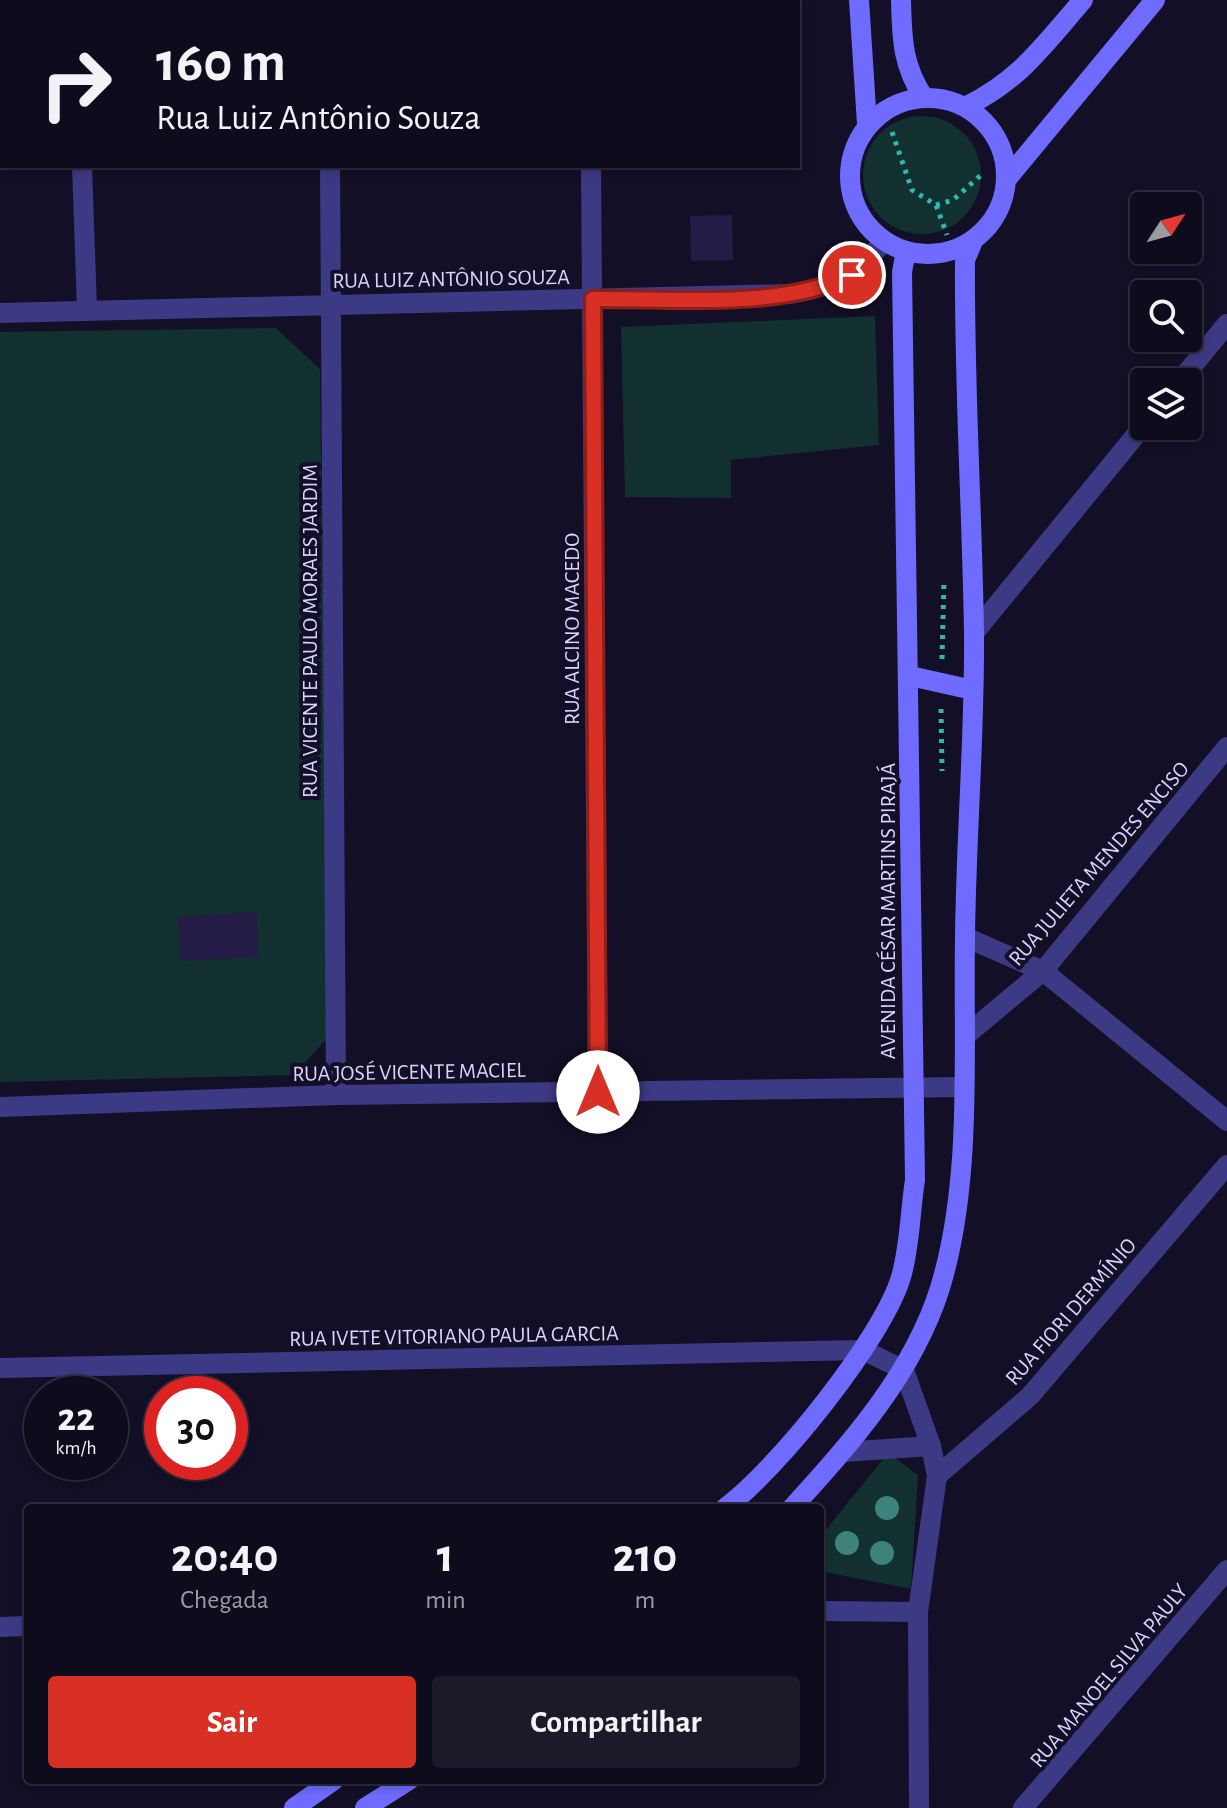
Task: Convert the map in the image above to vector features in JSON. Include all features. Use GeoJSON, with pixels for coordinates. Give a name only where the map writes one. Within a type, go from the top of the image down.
{"type":"FeatureCollection","features":[{"type":"Feature","properties":{"kind":"street"},"geometry":{"type":"LineString","coordinates":[[859,0],[867,124],[850,164],[850,186],[856,207],[868,226],[885,241],[906,251],[929,255],[973,241],[990,224],[1001,204],[1006,180],[1003,156],[995,136],[965,107],[924,98],[904,101],[867,124]]}},
{"type":"Feature","properties":{"kind":"street"},"geometry":{"type":"LineString","coordinates":[[901,0],[902,54],[911,79],[924,98]]}},
{"type":"Feature","properties":{"kind":"street"},"geometry":{"type":"LineString","coordinates":[[965,107],[998,91],[1018,75],[1083,0]]}},
{"type":"Feature","properties":{"kind":"street"},"geometry":{"type":"LineString","coordinates":[[1006,180],[1155,0]]}},
{"type":"Feature","properties":{"kind":"street"},"geometry":{"type":"LineString","coordinates":[[82,168],[87,309]]}},
{"type":"Feature","properties":{"kind":"street","name":"RUA VICENTE PAULO MORAES JARDIM"},"geometry":{"type":"LineString","coordinates":[[330,168],[336,1095]]}},
{"type":"Feature","properties":{"kind":"street","name":"RUA ALCINO MACEDO"},"geometry":{"type":"LineString","coordinates":[[591,168],[598,1092]]}},
{"type":"Feature","properties":{"kind":"street","name":"RUA LUIZ ANTÔNIO SOUZA"},"geometry":{"type":"LineString","coordinates":[[0,313],[730,297],[825,288],[852,275],[885,241]]}},
{"type":"Feature","properties":{"kind":"street"},"geometry":{"type":"LineString","coordinates":[[796,1504],[843,1452],[904,1370],[939,1290],[958,1214],[974,633],[965,260],[973,241]]}},
{"type":"Feature","properties":{"kind":"street","name":"AVENIDA CÉSAR MARTINS PIRAJÁ"},"geometry":{"type":"LineString","coordinates":[[729,1504],[794,1439],[863,1350],[901,1277],[915,1180],[911,1087],[910,676],[902,272],[906,251]]}},
{"type":"Feature","properties":{"kind":"street"},"geometry":{"type":"LineString","coordinates":[[1191,368],[1227,324]]}},
{"type":"Feature","properties":{"kind":"street"},"geometry":{"type":"LineString","coordinates":[[974,633],[1132,440]]}},
{"type":"Feature","properties":{"kind":"street"},"geometry":{"type":"LineString","coordinates":[[910,676],[973,690]]}},
{"type":"Feature","properties":{"kind":"street","name":"RUA JULIETA MENDES ENCISO"},"geometry":{"type":"LineString","coordinates":[[965,1036],[1043,971],[1227,747]]}},
{"type":"Feature","properties":{"kind":"street"},"geometry":{"type":"LineString","coordinates":[[965,937],[1043,971],[1227,1121]]}},
{"type":"Feature","properties":{"kind":"street","name":"RUA JOSÉ VICENTE MACIEL"},"geometry":{"type":"LineString","coordinates":[[0,1107],[336,1095],[962,1087]]}},
{"type":"Feature","properties":{"kind":"street","name":"RUA FIORI DERMÍNIO"},"geometry":{"type":"LineString","coordinates":[[937,1476],[1030,1396],[1227,1165]]}},
{"type":"Feature","properties":{"kind":"street","name":"RUA IVETE VITORIANO PAULA GARCIA"},"geometry":{"type":"LineString","coordinates":[[0,1368],[863,1350],[904,1370]]}},
{"type":"Feature","properties":{"kind":"street"},"geometry":{"type":"LineString","coordinates":[[904,1370],[931,1446],[937,1476],[918,1612],[919,1808]]}},
{"type":"Feature","properties":{"kind":"street"},"geometry":{"type":"LineString","coordinates":[[843,1452],[931,1446]]}},
{"type":"Feature","properties":{"kind":"street","name":"RUA MANOEL SILVA PAULY"},"geometry":{"type":"LineString","coordinates":[[1023,1808],[1227,1570]]}},
{"type":"Feature","properties":{"kind":"street"},"geometry":{"type":"LineString","coordinates":[[824,1611],[918,1612]]}},
{"type":"Feature","properties":{"kind":"street"},"geometry":{"type":"LineString","coordinates":[[0,1627],[24,1626]]}},
{"type":"Feature","properties":{"kind":"street"},"geometry":{"type":"LineString","coordinates":[[294,1808],[328,1784]]}},
{"type":"Feature","properties":{"kind":"street"},"geometry":{"type":"LineString","coordinates":[[365,1808],[403,1784]]}},
{"type":"Feature","properties":{"kind":"green space"},"geometry":{"type":"Polygon","coordinates":[[[922,116],[955,126],[971,142],[981,175],[971,208],[955,224],[922,234],[889,224],[873,208],[863,175],[873,142],[889,126],[922,116]]]}},
{"type":"Feature","properties":{"kind":"green space"},"geometry":{"type":"Polygon","coordinates":[[[875,316],[879,445],[731,460],[731,498],[625,497],[621,327],[875,316]]]}},
{"type":"Feature","properties":{"kind":"green space"},"geometry":{"type":"Polygon","coordinates":[[[276,328],[320,369],[328,1037],[294,1075],[0,1082],[0,332],[276,328]]]}},
{"type":"Feature","properties":{"kind":"green space"},"geometry":{"type":"Polygon","coordinates":[[[888,1453],[918,1475],[911,1589],[824,1572],[824,1532],[888,1453]]]}},
{"type":"Feature","properties":{"kind":"building"},"geometry":{"type":"Polygon","coordinates":[[[732,215],[733,260],[691,261],[690,216],[732,215]]]}},
{"type":"Feature","properties":{"kind":"building"},"geometry":{"type":"Polygon","coordinates":[[[256,912],[259,957],[181,961],[178,917],[256,912]]]}},
{"type":"Feature","properties":{"kind":"route"},"geometry":{"type":"LineString","coordinates":[[598,1092],[593,299],[790,294],[825,288],[852,275]]}}]}
